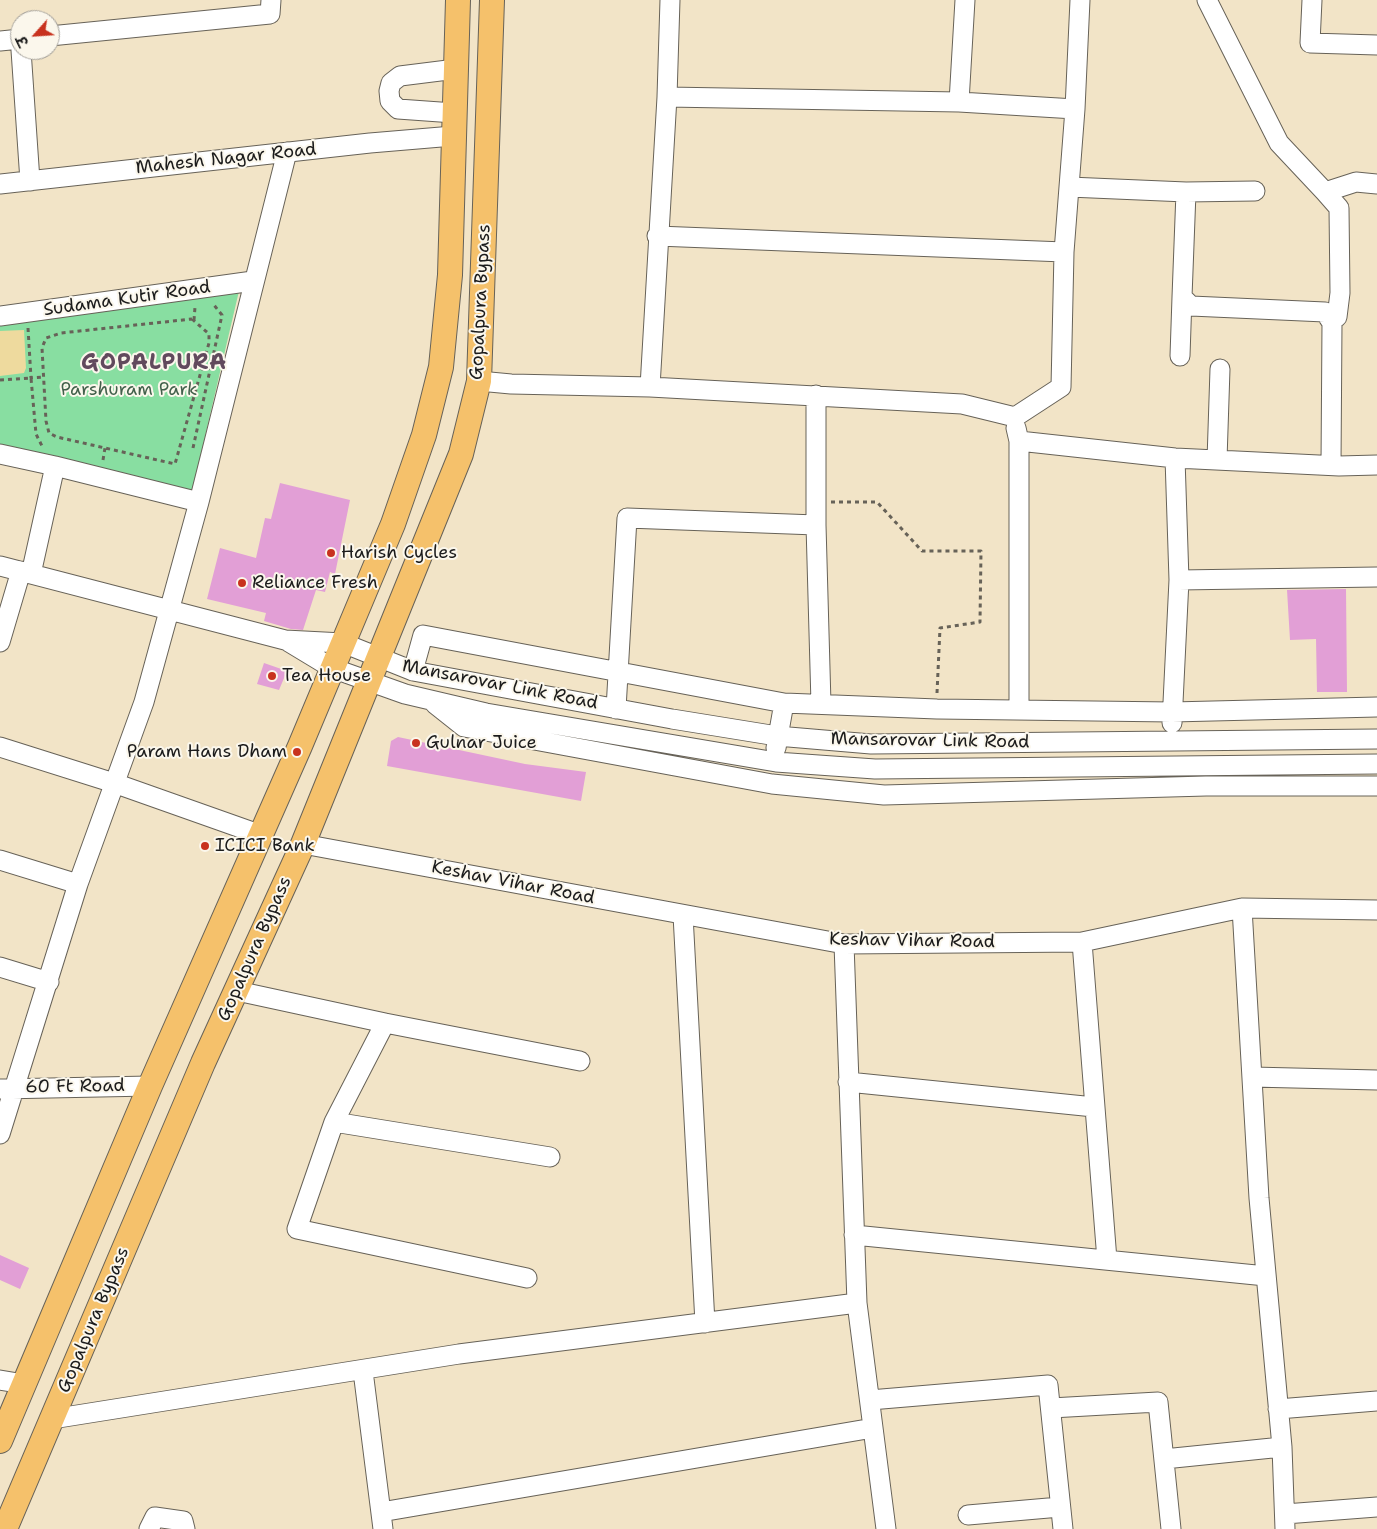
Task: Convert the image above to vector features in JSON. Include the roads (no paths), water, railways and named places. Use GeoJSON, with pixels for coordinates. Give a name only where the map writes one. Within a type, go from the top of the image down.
{"type":"FeatureCollection","features":[{"type":"Feature","properties":{"kind":"main road","name":"Gopalpura Bypass"},"geometry":{"type":"LineString","coordinates":[[0,1441],[150,1086],[261,835],[343,643],[396,515],[424,435],[442,367],[450,274],[458,0]]}},
{"type":"Feature","properties":{"kind":"main road","name":"Gopalpura Bypass"},"geometry":{"type":"LineString","coordinates":[[5,1529],[203,1063],[303,844],[461,454],[479,380],[492,0]]}},
{"type":"Feature","properties":{"kind":"street"},"geometry":{"type":"LineString","coordinates":[[60,35],[270,14],[271,0]]}},
{"type":"Feature","properties":{"kind":"street"},"geometry":{"type":"LineString","coordinates":[[650,387],[657,236],[667,97],[670,0]]}},
{"type":"Feature","properties":{"kind":"street"},"geometry":{"type":"LineString","coordinates":[[959,102],[965,0]]}},
{"type":"Feature","properties":{"kind":"street"},"geometry":{"type":"LineString","coordinates":[[479,380],[511,384],[650,387],[962,404],[1014,417],[1061,388],[1064,252],[1075,109],[1080,0]]}},
{"type":"Feature","properties":{"kind":"street"},"geometry":{"type":"LineString","coordinates":[[1207,0],[1279,143],[1340,208],[1340,293],[1337,317]]}},
{"type":"Feature","properties":{"kind":"street"},"geometry":{"type":"LineString","coordinates":[[1312,0],[1310,43],[1377,45]]}},
{"type":"Feature","properties":{"kind":"street"},"geometry":{"type":"LineString","coordinates":[[23,60],[30,181]]}},
{"type":"Feature","properties":{"kind":"street"},"geometry":{"type":"LineString","coordinates":[[453,125],[398,109],[390,101],[389,91],[391,83],[400,76],[456,69]]}},
{"type":"Feature","properties":{"kind":"street"},"geometry":{"type":"LineString","coordinates":[[667,97],[959,102],[1075,109]]}},
{"type":"Feature","properties":{"kind":"street","name":"Mahesh Nagar Road"},"geometry":{"type":"LineString","coordinates":[[0,184],[287,152],[453,125]]}},
{"type":"Feature","properties":{"kind":"street"},"geometry":{"type":"LineString","coordinates":[[0,1134],[8,1088],[49,982],[78,884],[144,702],[198,502],[287,152]]}},
{"type":"Feature","properties":{"kind":"street"},"geometry":{"type":"LineString","coordinates":[[1325,192],[1356,182],[1377,184]]}},
{"type":"Feature","properties":{"kind":"street"},"geometry":{"type":"LineString","coordinates":[[1069,187],[1186,192],[1256,192]]}},
{"type":"Feature","properties":{"kind":"street"},"geometry":{"type":"LineString","coordinates":[[1180,356],[1186,192]]}},
{"type":"Feature","properties":{"kind":"street"},"geometry":{"type":"LineString","coordinates":[[657,236],[1064,252]]}},
{"type":"Feature","properties":{"kind":"street","name":"Sudama Kutir Road"},"geometry":{"type":"LineString","coordinates":[[0,316],[253,281]]}},
{"type":"Feature","properties":{"kind":"street"},"geometry":{"type":"LineString","coordinates":[[1182,297],[1191,306],[1325,312],[1332,323],[1331,465]]}},
{"type":"Feature","properties":{"kind":"street"},"geometry":{"type":"LineString","coordinates":[[1217,460],[1220,369]]}},
{"type":"Feature","properties":{"kind":"street"},"geometry":{"type":"LineString","coordinates":[[816,395],[816,525],[821,704]]}},
{"type":"Feature","properties":{"kind":"street"},"geometry":{"type":"LineString","coordinates":[[1014,417],[1018,441],[1019,710]]}},
{"type":"Feature","properties":{"kind":"street"},"geometry":{"type":"LineString","coordinates":[[1018,441],[1175,458],[1331,465],[1377,465]]}},
{"type":"Feature","properties":{"kind":"street"},"geometry":{"type":"LineString","coordinates":[[0,454],[198,502]]}},
{"type":"Feature","properties":{"kind":"street"},"geometry":{"type":"LineString","coordinates":[[1171,739],[1179,580],[1175,458]]}},
{"type":"Feature","properties":{"kind":"street"},"geometry":{"type":"LineString","coordinates":[[0,642],[26,573],[55,466]]}},
{"type":"Feature","properties":{"kind":"street"},"geometry":{"type":"LineString","coordinates":[[616,709],[620,671],[628,518],[816,525]]}},
{"type":"Feature","properties":{"kind":"street"},"geometry":{"type":"LineString","coordinates":[[0,566],[285,640]]}},
{"type":"Feature","properties":{"kind":"street"},"geometry":{"type":"LineString","coordinates":[[1179,580],[1377,577]]}},
{"type":"Feature","properties":{"kind":"street"},"geometry":{"type":"LineString","coordinates":[[412,671],[423,635],[784,703],[1019,710],[1172,712],[1377,707]]}},
{"type":"Feature","properties":{"kind":"street","name":"Mansarovar Link Road"},"geometry":{"type":"LineString","coordinates":[[285,640],[343,643],[412,671],[616,709],[777,736],[870,744],[1171,739],[1377,739]]}},
{"type":"Feature","properties":{"kind":"street","name":"Mansarovar Link Road"},"geometry":{"type":"LineString","coordinates":[[285,640],[332,668],[406,694],[430,700],[486,713],[776,762],[875,770],[1377,764]]}},
{"type":"Feature","properties":{"kind":"street"},"geometry":{"type":"LineString","coordinates":[[430,700],[464,727],[772,784],[884,795],[985,794],[1206,786],[1377,786]]}},
{"type":"Feature","properties":{"kind":"street"},"geometry":{"type":"LineString","coordinates":[[772,784],[776,762],[777,736],[784,703]]}},
{"type":"Feature","properties":{"kind":"street"},"geometry":{"type":"LineString","coordinates":[[0,747],[114,783],[261,835]]}},
{"type":"Feature","properties":{"kind":"street"},"geometry":{"type":"LineString","coordinates":[[1206,786],[1208,766]]}},
{"type":"Feature","properties":{"kind":"street","name":"Keshav Vihar Road"},"geometry":{"type":"LineString","coordinates":[[303,844],[844,944],[1082,942],[1242,908],[1377,910]]}},
{"type":"Feature","properties":{"kind":"street"},"geometry":{"type":"LineString","coordinates":[[0,860],[78,884]]}},
{"type":"Feature","properties":{"kind":"street"},"geometry":{"type":"LineString","coordinates":[[1242,908],[1266,1276],[1282,1447],[1285,1522],[1377,1507]]}},
{"type":"Feature","properties":{"kind":"street"},"geometry":{"type":"LineString","coordinates":[[682,915],[705,1323]]}},
{"type":"Feature","properties":{"kind":"street"},"geometry":{"type":"LineString","coordinates":[[1082,942],[1107,1260]]}},
{"type":"Feature","properties":{"kind":"street"},"geometry":{"type":"LineString","coordinates":[[844,944],[857,1303],[886,1529]]}},
{"type":"Feature","properties":{"kind":"street"},"geometry":{"type":"LineString","coordinates":[[0,967],[49,982]]}},
{"type":"Feature","properties":{"kind":"street"},"geometry":{"type":"LineString","coordinates":[[237,992],[580,1061]]}},
{"type":"Feature","properties":{"kind":"street"},"geometry":{"type":"LineString","coordinates":[[385,1023],[334,1122],[297,1229],[527,1278]]}},
{"type":"Feature","properties":{"kind":"street"},"geometry":{"type":"LineString","coordinates":[[1252,1077],[1377,1080]]}},
{"type":"Feature","properties":{"kind":"street"},"geometry":{"type":"LineString","coordinates":[[848,1082],[1094,1107]]}},
{"type":"Feature","properties":{"kind":"street","name":"60 Ft Road"},"geometry":{"type":"LineString","coordinates":[[8,1088],[150,1086]]}},
{"type":"Feature","properties":{"kind":"street"},"geometry":{"type":"LineString","coordinates":[[334,1122],[550,1157]]}},
{"type":"Feature","properties":{"kind":"street"},"geometry":{"type":"LineString","coordinates":[[854,1235],[1266,1276]]}},
{"type":"Feature","properties":{"kind":"street"},"geometry":{"type":"LineString","coordinates":[[52,1419],[364,1371],[459,1354],[857,1303]]}},
{"type":"Feature","properties":{"kind":"street"},"geometry":{"type":"LineString","coordinates":[[364,1371],[382,1521],[873,1428]]}},
{"type":"Feature","properties":{"kind":"street"},"geometry":{"type":"LineString","coordinates":[[0,1380],[24,1384]]}},
{"type":"Feature","properties":{"kind":"street"},"geometry":{"type":"LineString","coordinates":[[870,1400],[1048,1385],[1063,1529]]}},
{"type":"Feature","properties":{"kind":"street"},"geometry":{"type":"LineString","coordinates":[[1278,1409],[1377,1401]]}},
{"type":"Feature","properties":{"kind":"street"},"geometry":{"type":"LineString","coordinates":[[1050,1408],[1158,1402],[1171,1529]]}},
{"type":"Feature","properties":{"kind":"street"},"geometry":{"type":"LineString","coordinates":[[1164,1459],[1282,1447]]}},
{"type":"Feature","properties":{"kind":"street"},"geometry":{"type":"LineString","coordinates":[[968,1515],[1060,1507]]}},
{"type":"Feature","properties":{"kind":"street"},"geometry":{"type":"LineString","coordinates":[[150,1529],[154,1518],[183,1520],[185,1529]]}},
{"type":"Feature","properties":{"kind":"place","name":"Harish Cycles"},"geometry":{"type":"Point","coordinates":[331,553]}},
{"type":"Feature","properties":{"kind":"place","name":"Reliance Fresh"},"geometry":{"type":"Point","coordinates":[242,583]}},
{"type":"Feature","properties":{"kind":"place","name":"Tea House"},"geometry":{"type":"Point","coordinates":[272,676]}},
{"type":"Feature","properties":{"kind":"place","name":"Gulnar Juice"},"geometry":{"type":"Point","coordinates":[416,743]}},
{"type":"Feature","properties":{"kind":"place","name":"Param Hans Dham"},"geometry":{"type":"Point","coordinates":[297,752]}},
{"type":"Feature","properties":{"kind":"place","name":"ICICI Bank"},"geometry":{"type":"Point","coordinates":[205,846]}},
{"type":"Feature","properties":{"kind":"district","name":"GOPALPURA"},"geometry":{"type":"Point","coordinates":[154,363]}},
{"type":"Feature","properties":{"kind":"park label","name":"Parshuram Park"},"geometry":{"type":"Point","coordinates":[129,390]}}]}
